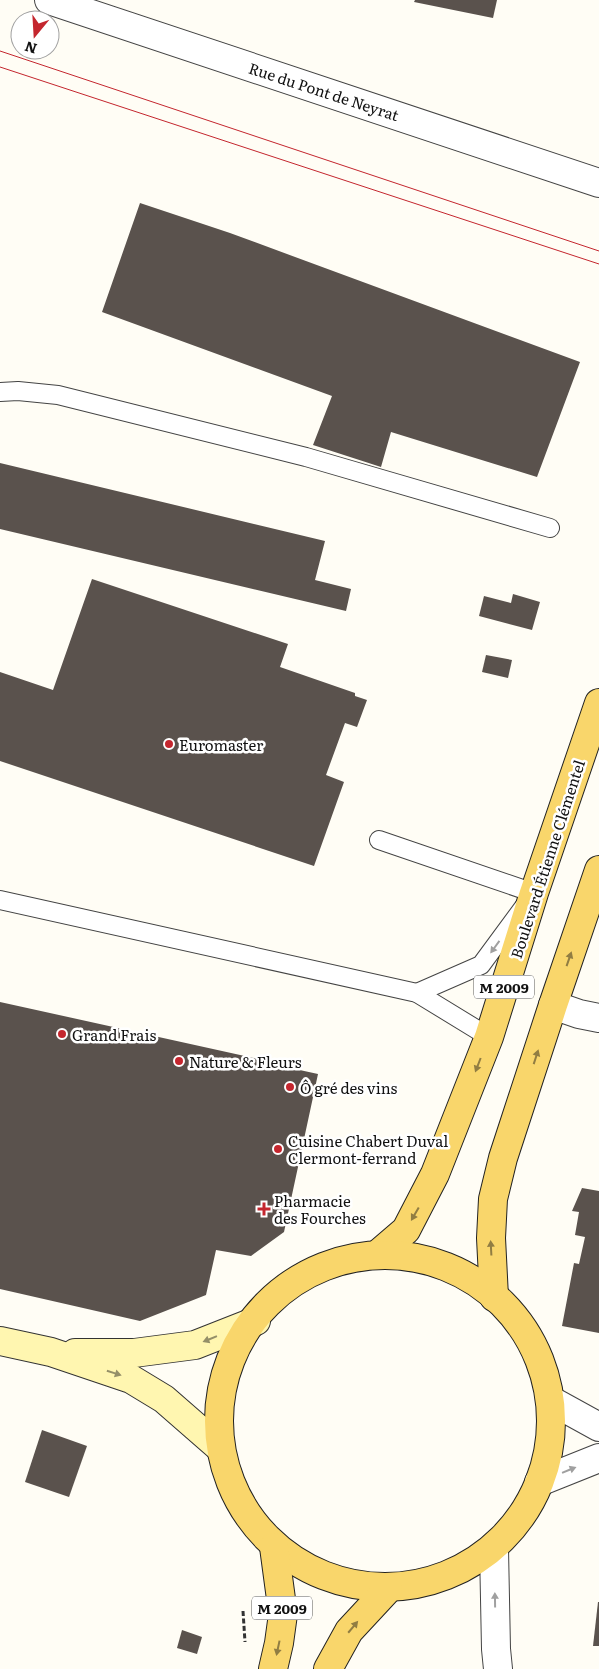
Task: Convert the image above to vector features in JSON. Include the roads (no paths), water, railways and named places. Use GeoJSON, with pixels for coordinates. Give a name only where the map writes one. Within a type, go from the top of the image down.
{"type":"FeatureCollection","features":[{"type":"Feature","properties":{"kind":"main road","name":"Boulevard Étienne Clémentel"},"geometry":{"type":"LineString","coordinates":[[378,1254],[406,1230],[435,1174],[489,1037],[534,893],[599,703]]}},
{"type":"Feature","properties":{"kind":"main road","name":"M 2009"},"geometry":{"type":"LineString","coordinates":[[494,1297],[491,1238],[493,1199],[503,1158],[599,870]]}},
{"type":"Feature","properties":{"kind":"main road"},"geometry":{"type":"LineString","coordinates":[[378,1254],[408,1256],[435,1261],[465,1274],[494,1297],[537,1352],[550,1391],[552,1426],[550,1447],[538,1488],[514,1525],[494,1549],[471,1564],[448,1574],[388,1589],[348,1583],[322,1574],[274,1547],[249,1517],[232,1485],[220,1454],[217,1417],[221,1387],[234,1353],[276,1296],[307,1274],[343,1260],[378,1254]]}},
{"type":"Feature","properties":{"kind":"main road"},"geometry":{"type":"LineString","coordinates":[[52,1352],[134,1353],[195,1345],[256,1321]]}},
{"type":"Feature","properties":{"kind":"main road"},"geometry":{"type":"LineString","coordinates":[[0,1341],[52,1352],[131,1379],[164,1399],[219,1447]]}},
{"type":"Feature","properties":{"kind":"main road","name":"M 2009"},"geometry":{"type":"LineString","coordinates":[[273,1669],[279,1642],[282,1614],[274,1547]]}},
{"type":"Feature","properties":{"kind":"main road"},"geometry":{"type":"LineString","coordinates":[[328,1669],[349,1631],[388,1589]]}},
{"type":"Feature","properties":{"kind":"street","name":"Rue du Pont de Neyrat"},"geometry":{"type":"LineString","coordinates":[[49,0],[599,182]]}},
{"type":"Feature","properties":{"kind":"street"},"geometry":{"type":"LineString","coordinates":[[553,1005],[579,1014],[599,1018]]}},
{"type":"Feature","properties":{"kind":"street"},"geometry":{"type":"LineString","coordinates":[[550,1400],[599,1427]]}},
{"type":"Feature","properties":{"kind":"street"},"geometry":{"type":"LineString","coordinates":[[539,1482],[599,1458]]}},
{"type":"Feature","properties":{"kind":"street"},"geometry":{"type":"LineString","coordinates":[[494,1549],[497,1659]]}},
{"type":"Feature","properties":{"kind":"lane"},"geometry":{"type":"LineString","coordinates":[[0,392],[18,391],[58,395],[278,449],[550,528]]}},
{"type":"Feature","properties":{"kind":"lane"},"geometry":{"type":"LineString","coordinates":[[379,840],[534,893],[481,965],[417,993]]}},
{"type":"Feature","properties":{"kind":"lane"},"geometry":{"type":"LineString","coordinates":[[0,900],[417,993],[489,1037]]}},
{"type":"Feature","properties":{"kind":"tram line"},"geometry":{"type":"LineString","coordinates":[[0,51],[599,251]]}},
{"type":"Feature","properties":{"kind":"tram line"},"geometry":{"type":"LineString","coordinates":[[0,67],[599,264]]}},
{"type":"Feature","properties":{"kind":"place","name":"Euromaster"},"geometry":{"type":"Point","coordinates":[169,744]}},
{"type":"Feature","properties":{"kind":"place","name":"Grand Frais"},"geometry":{"type":"Point","coordinates":[62,1034]}},
{"type":"Feature","properties":{"kind":"place","name":"Nature & Fleurs"},"geometry":{"type":"Point","coordinates":[179,1061]}},
{"type":"Feature","properties":{"kind":"place","name":"Ô gré des vins"},"geometry":{"type":"Point","coordinates":[290,1087]}},
{"type":"Feature","properties":{"kind":"place","name":"Cuisine Chabert Duval Clermont-ferrand"},"geometry":{"type":"Point","coordinates":[278,1149]}},
{"type":"Feature","properties":{"kind":"place","name":"Pharmacie des Fourches"},"geometry":{"type":"Point","coordinates":[264,1209]}}]}
